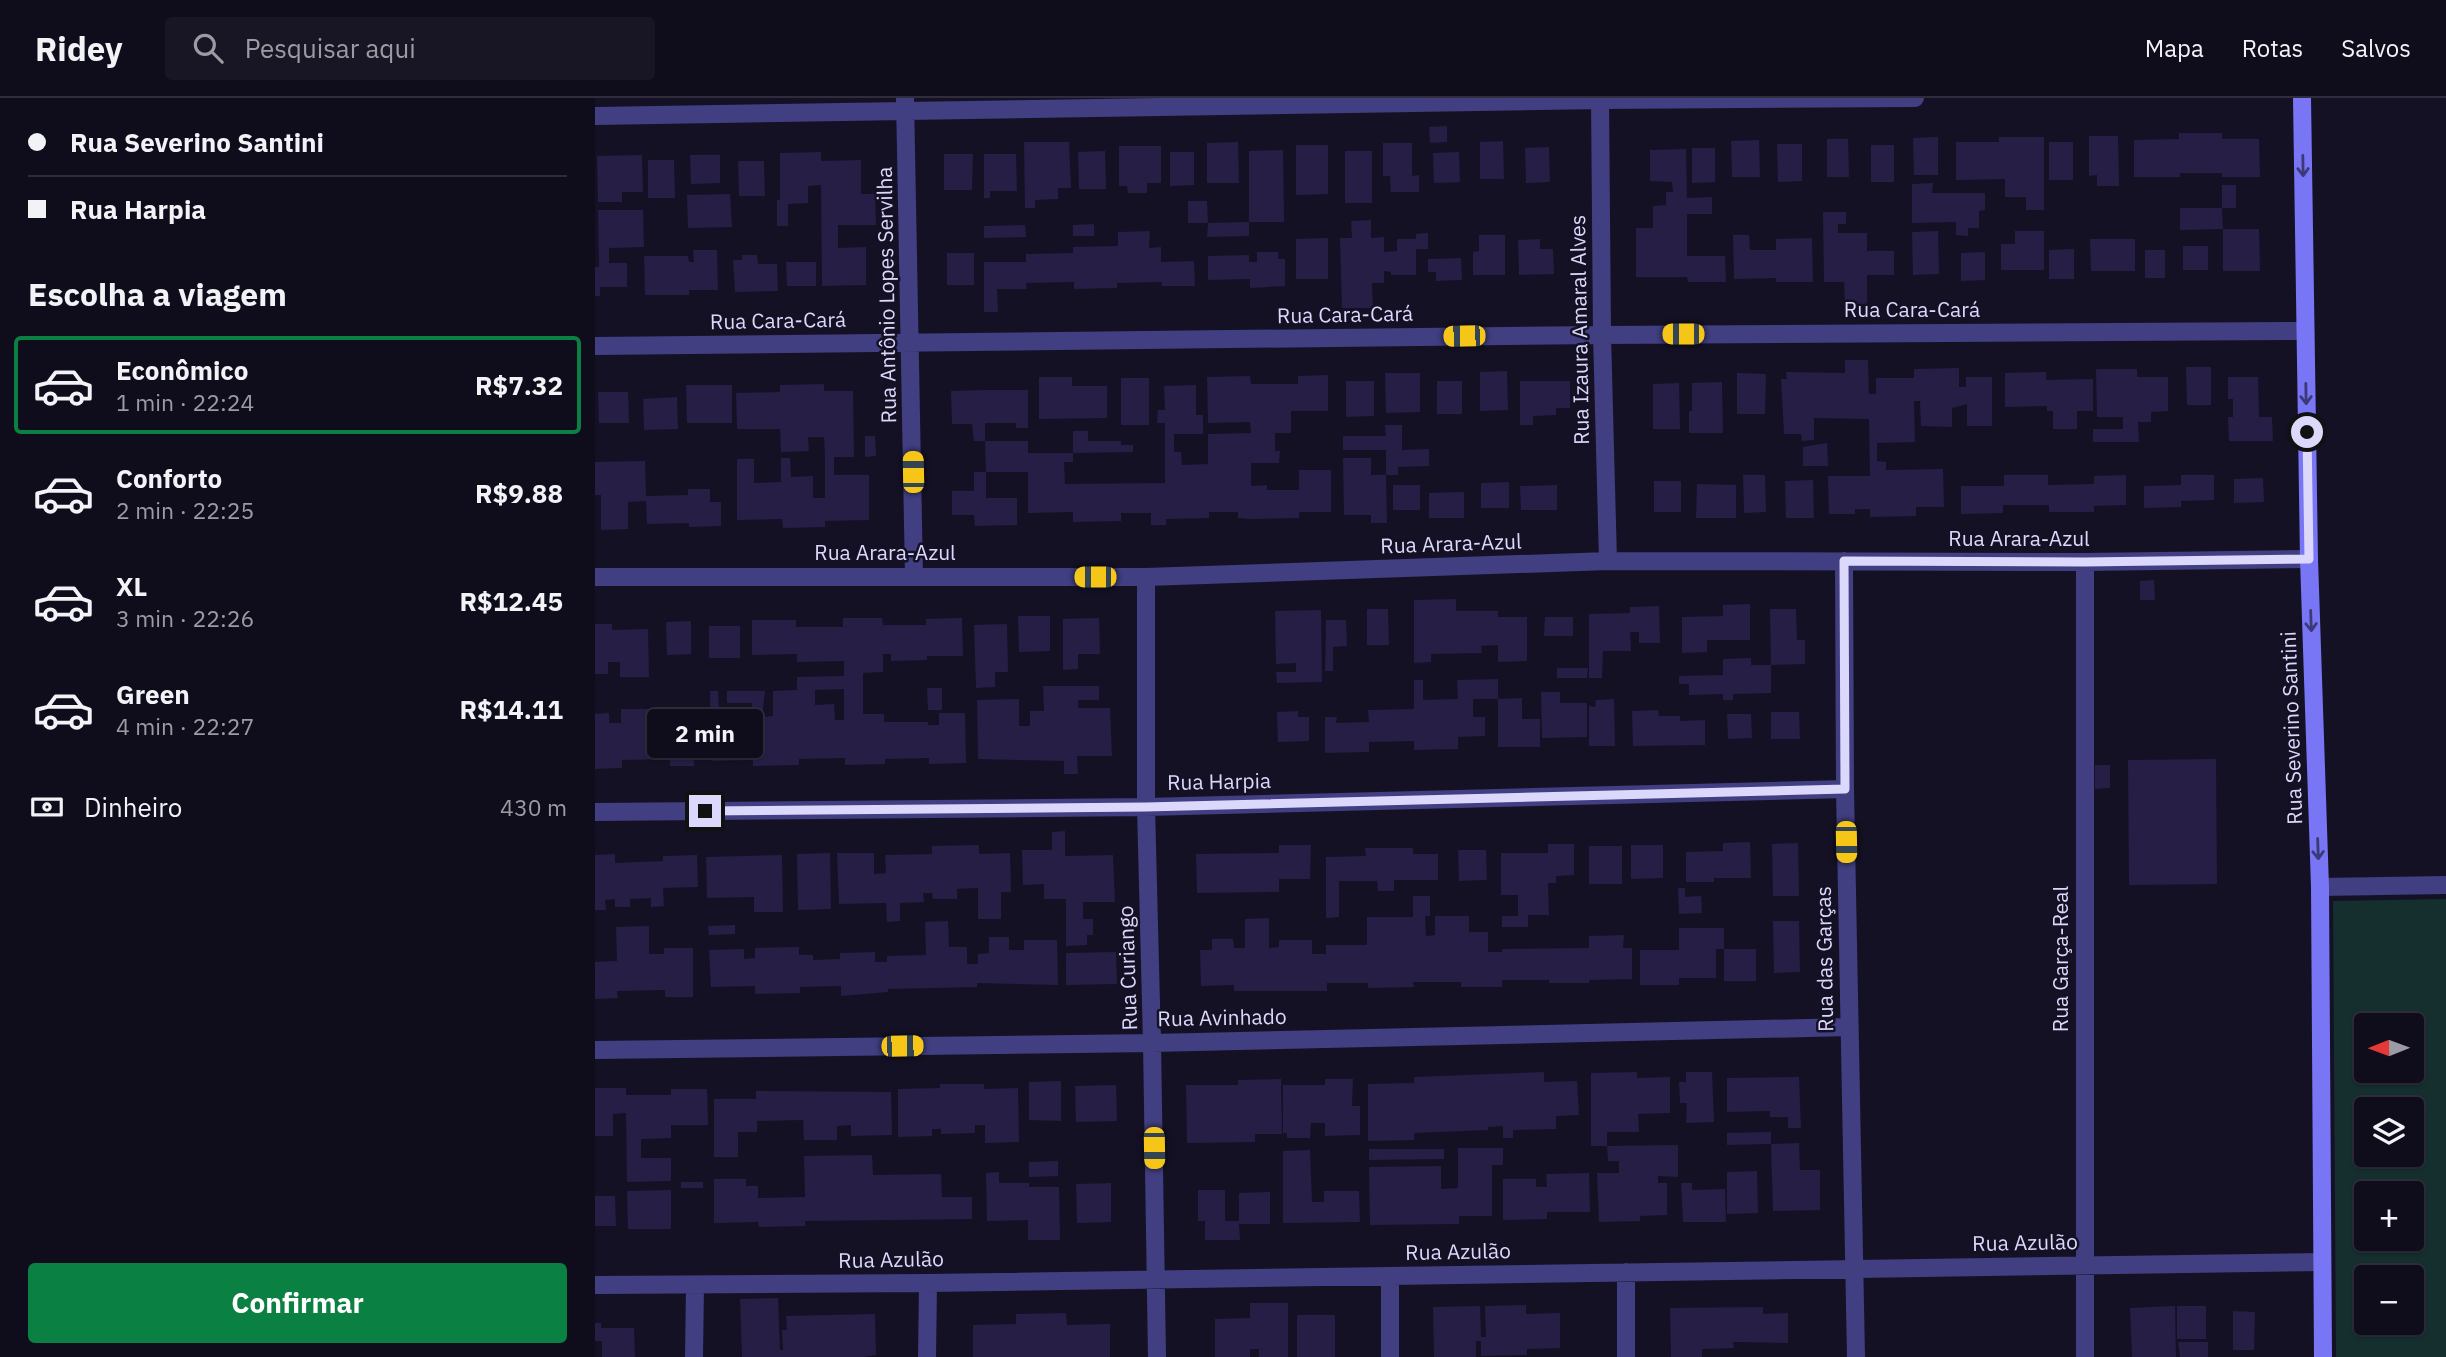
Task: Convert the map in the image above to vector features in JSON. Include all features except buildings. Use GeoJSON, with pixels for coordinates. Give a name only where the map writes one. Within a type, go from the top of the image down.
{"type":"FeatureCollection","features":[{"type":"Feature","properties":{"kind":"street"},"geometry":{"type":"LineString","coordinates":[[595,116],[905,104],[1915,98]]}},
{"type":"Feature","properties":{"kind":"street","name":"Rua Severino Santini"},"geometry":{"type":"LineString","coordinates":[[2302,98],[2309,559],[2320,887],[2323,1357]]}},
{"type":"Feature","properties":{"kind":"street","name":"Rua Izaura Amaral Alves"},"geometry":{"type":"LineString","coordinates":[[1599,99],[1608,561]]}},
{"type":"Feature","properties":{"kind":"street","name":"Rua Antônio Lopes Servilha"},"geometry":{"type":"LineString","coordinates":[[905,104],[914,576]]}},
{"type":"Feature","properties":{"kind":"street","name":"Rua Cara-Cará"},"geometry":{"type":"LineString","coordinates":[[595,346],[1602,335],[2305,331]]}},
{"type":"Feature","properties":{"kind":"street","name":"Rua Arara-Azul"},"geometry":{"type":"LineString","coordinates":[[595,577],[1146,577],[1608,561],[2085,562],[2309,559]]}},
{"type":"Feature","properties":{"kind":"street","name":"Rua das Garças"},"geometry":{"type":"LineString","coordinates":[[1844,561],[1845,789],[1856,1357]]}},
{"type":"Feature","properties":{"kind":"street","name":"Rua Garça-Real"},"geometry":{"type":"LineString","coordinates":[[2085,562],[2085,1357]]}},
{"type":"Feature","properties":{"kind":"street","name":"Rua Curiango"},"geometry":{"type":"LineString","coordinates":[[1146,577],[1146,807],[1157,1357]]}},
{"type":"Feature","properties":{"kind":"street","name":"Rua Harpia"},"geometry":{"type":"LineString","coordinates":[[595,812],[1146,807],[1845,789]]}},
{"type":"Feature","properties":{"kind":"street"},"geometry":{"type":"LineString","coordinates":[[2320,887],[2446,885]]}},
{"type":"Feature","properties":{"kind":"street","name":"Rua Avinhado"},"geometry":{"type":"LineString","coordinates":[[595,1050],[1152,1043],[1849,1027]]}},
{"type":"Feature","properties":{"kind":"street","name":"Rua Azulão"},"geometry":{"type":"LineString","coordinates":[[595,1285],[928,1283],[2322,1262]]}},
{"type":"Feature","properties":{"kind":"street"},"geometry":{"type":"LineString","coordinates":[[1626,1272],[1626,1357]]}},
{"type":"Feature","properties":{"kind":"street"},"geometry":{"type":"LineString","coordinates":[[1389,1357],[1390,1276]]}},
{"type":"Feature","properties":{"kind":"street"},"geometry":{"type":"LineString","coordinates":[[927,1357],[928,1283]]}},
{"type":"Feature","properties":{"kind":"street"},"geometry":{"type":"LineString","coordinates":[[694,1357],[695,1286]]}},
{"type":"Feature","properties":{"kind":"green space"},"geometry":{"type":"Polygon","coordinates":[[[2446,899],[2446,1357],[2336,1357],[2333,901],[2446,899]]]}},
{"type":"Feature","properties":{"kind":"route"},"geometry":{"type":"LineString","coordinates":[[705,811],[1146,807],[1845,789],[1844,561],[2309,559],[2307,432]]}}]}
